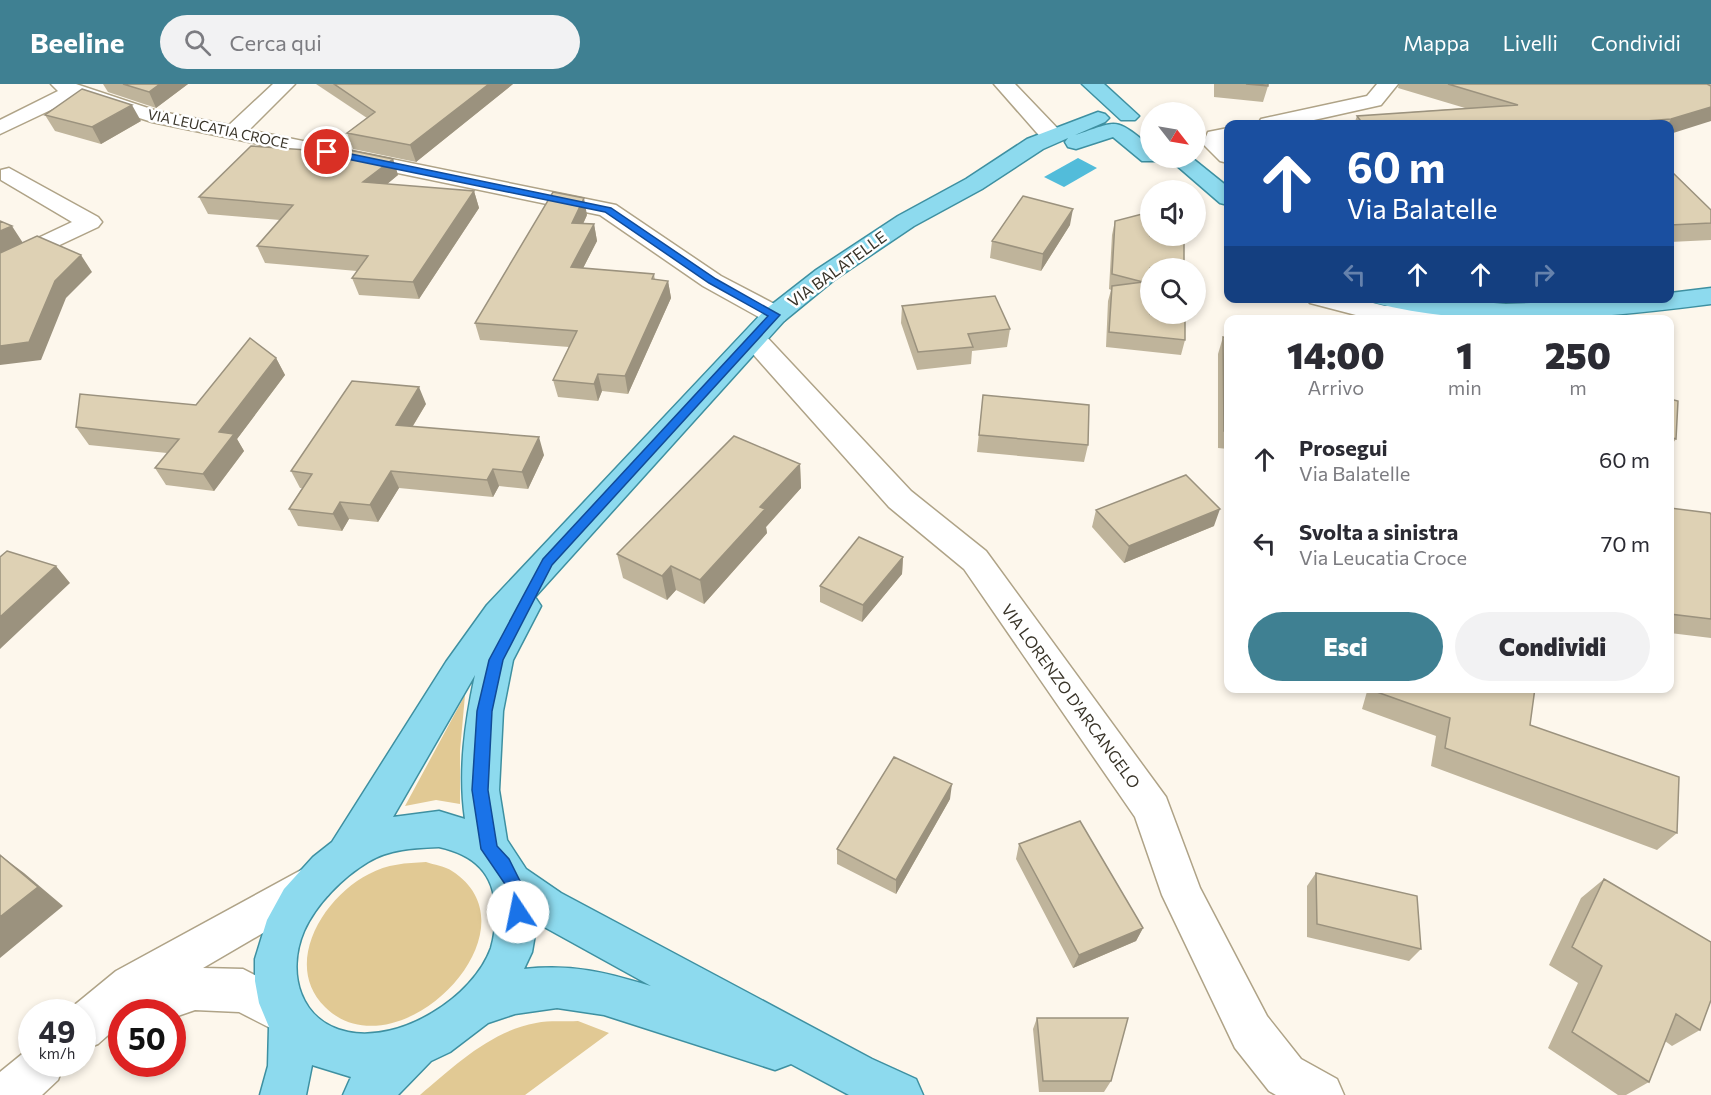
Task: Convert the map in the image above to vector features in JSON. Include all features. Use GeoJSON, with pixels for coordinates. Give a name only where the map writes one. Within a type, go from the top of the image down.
{"type":"FeatureCollection","features":[{"type":"Feature","properties":{"kind":"main road"},"geometry":{"type":"LineString","coordinates":[[1060,137],[1103,110]]}},
{"type":"Feature","properties":{"kind":"main road"},"geometry":{"type":"LineString","coordinates":[[1060,137],[1081,117],[1103,110]]}},
{"type":"Feature","properties":{"kind":"main road"},"geometry":{"type":"LineString","coordinates":[[1103,110],[1140,141]]}},
{"type":"Feature","properties":{"kind":"main road"},"geometry":{"type":"LineString","coordinates":[[1060,137],[1140,147]]}},
{"type":"Feature","properties":{"kind":"main road","name":"VIA BALATELLE"},"geometry":{"type":"LineString","coordinates":[[547,562],[764,327],[860,250],[906,221],[1060,137]]}},
{"type":"Feature","properties":{"kind":"main road"},"geometry":{"type":"LineString","coordinates":[[1170,168],[1183,180]]}},
{"type":"Feature","properties":{"kind":"main road"},"geometry":{"type":"LineString","coordinates":[[1191,168],[1224,195]]}},
{"type":"Feature","properties":{"kind":"main road"},"geometry":{"type":"LineString","coordinates":[[1206,200],[1224,215]]}},
{"type":"Feature","properties":{"kind":"main road"},"geometry":{"type":"LineString","coordinates":[[1674,287],[1711,285]]}},
{"type":"Feature","properties":{"kind":"main road"},"geometry":{"type":"LineString","coordinates":[[1674,300],[1711,296]]}},
{"type":"Feature","properties":{"kind":"main road"},"geometry":{"type":"LineString","coordinates":[[1409,303],[1440,309],[1565,310],[1638,303]]}},
{"type":"Feature","properties":{"kind":"main road"},"geometry":{"type":"LineString","coordinates":[[346,855],[370,822],[474,645],[547,562]]}},
{"type":"Feature","properties":{"kind":"main road"},"geometry":{"type":"LineString","coordinates":[[287,1018],[313,1043],[344,1054],[380,1056],[417,1046],[449,1029],[476,1006],[500,975],[513,944],[518,912],[501,866],[480,790],[485,711],[496,660],[547,562]]}},
{"type":"Feature","properties":{"kind":"main road"},"geometry":{"type":"LineString","coordinates":[[283,1095],[290,1066],[287,1018],[275,981],[278,947],[291,913],[314,882],[346,855],[376,839],[408,830],[439,829],[466,836],[547,908],[856,1075],[900,1095]]}},
{"type":"Feature","properties":{"kind":"main road"},"geometry":{"type":"LineString","coordinates":[[476,1006],[515,992],[557,987],[604,993],[856,1075]]}},
{"type":"Feature","properties":{"kind":"main road"},"geometry":{"type":"LineString","coordinates":[[366,1095],[417,1046]]}},
{"type":"Feature","properties":{"kind":"street"},"geometry":{"type":"LineString","coordinates":[[233,133],[285,84]]}},
{"type":"Feature","properties":{"kind":"street"},"geometry":{"type":"LineString","coordinates":[[1004,84],[1060,137]]}},
{"type":"Feature","properties":{"kind":"street"},"geometry":{"type":"LineString","coordinates":[[1286,120],[1374,100],[1388,84]]}},
{"type":"Feature","properties":{"kind":"street"},"geometry":{"type":"LineString","coordinates":[[0,128],[68,88]]}},
{"type":"Feature","properties":{"kind":"street","name":"VIA LEUCATIA CROCE"},"geometry":{"type":"LineString","coordinates":[[68,88],[152,116],[608,210],[712,281],[764,327]]}},
{"type":"Feature","properties":{"kind":"street"},"geometry":{"type":"LineString","coordinates":[[1224,135],[1216,137],[1214,144],[1224,153]]}},
{"type":"Feature","properties":{"kind":"street"},"geometry":{"type":"LineString","coordinates":[[0,266],[90,222],[9,175]]}},
{"type":"Feature","properties":{"kind":"street"},"geometry":{"type":"LineString","coordinates":[[1340,303],[1385,314],[1440,309]]}},
{"type":"Feature","properties":{"kind":"street","name":"VIA LORENZO D'ARCANGELO"},"geometry":{"type":"LineString","coordinates":[[764,327],[900,499],[975,560],[1033,645],[1152,809],[1182,895],[1251,1032],[1285,1075],[1321,1095]]}},
{"type":"Feature","properties":{"kind":"street"},"geometry":{"type":"LineString","coordinates":[[96,1016],[131,986],[314,882]]}},
{"type":"Feature","properties":{"kind":"street"},"geometry":{"type":"LineString","coordinates":[[165,999],[195,989],[243,991],[287,1018]]}},
{"type":"Feature","properties":{"kind":"street"},"geometry":{"type":"LineString","coordinates":[[8,1095],[28,1077]]}},
{"type":"Feature","properties":{"kind":"shaded area"},"geometry":{"type":"Polygon","coordinates":[[[465,695],[460,751],[460,804],[436,800],[405,806],[465,695]]]}},
{"type":"Feature","properties":{"kind":"shaded area"},"geometry":{"type":"Polygon","coordinates":[[[426,862],[452,871],[476,897],[481,927],[471,959],[450,988],[421,1011],[388,1024],[355,1024],[325,1007],[313,990],[307,972],[308,953],[314,933],[324,915],[337,899],[369,874],[390,866],[426,862]]]}},
{"type":"Feature","properties":{"kind":"shaded area"},"geometry":{"type":"Polygon","coordinates":[[[578,1021],[609,1033],[525,1095],[420,1095],[474,1051],[504,1034],[519,1027],[541,1022],[578,1021]]]}},
{"type":"Feature","properties":{"kind":"water"},"geometry":{"type":"Polygon","coordinates":[[[1078,158],[1097,168],[1064,187],[1044,177],[1078,158]]]}},
{"type":"Feature","properties":{"kind":"building"},"geometry":{"type":"Polygon","coordinates":[[[123,84],[160,84],[149,92],[123,84]]]}},
{"type":"Feature","properties":{"kind":"building"},"geometry":{"type":"Polygon","coordinates":[[[334,84],[489,84],[410,145],[347,133],[375,112],[334,84]]]}},
{"type":"Feature","properties":{"kind":"building"},"geometry":{"type":"Polygon","coordinates":[[[1448,84],[1707,84],[1711,86],[1711,107],[1671,119],[1360,120],[1357,116],[1518,105],[1448,84]]]}},
{"type":"Feature","properties":{"kind":"building"},"geometry":{"type":"Polygon","coordinates":[[[82,89],[132,105],[92,127],[45,115],[82,89]]]}},
{"type":"Feature","properties":{"kind":"building"},"geometry":{"type":"Polygon","coordinates":[[[251,146],[321,151],[329,146],[393,159],[363,182],[474,191],[413,282],[352,278],[368,256],[257,246],[293,205],[199,197],[251,146]]]}},
{"type":"Feature","properties":{"kind":"building"},"geometry":{"type":"Polygon","coordinates":[[[1674,174],[1711,210],[1711,223],[1674,225],[1674,174]]]}},
{"type":"Feature","properties":{"kind":"building"},"geometry":{"type":"Polygon","coordinates":[[[553,192],[584,198],[572,223],[594,224],[571,267],[654,274],[652,279],[668,281],[625,376],[598,374],[594,384],[553,380],[577,331],[475,323],[553,192]]]}},
{"type":"Feature","properties":{"kind":"building"},"geometry":{"type":"Polygon","coordinates":[[[1023,196],[1073,209],[1043,254],[992,241],[1023,196]]]}},
{"type":"Feature","properties":{"kind":"building"},"geometry":{"type":"Polygon","coordinates":[[[1140,215],[1140,246],[1184,246],[1184,258],[1140,258],[1140,281],[1112,274],[1115,221],[1140,215]]]}},
{"type":"Feature","properties":{"kind":"building"},"geometry":{"type":"Polygon","coordinates":[[[0,221],[12,226],[0,231],[0,221]]]}},
{"type":"Feature","properties":{"kind":"building"},"geometry":{"type":"Polygon","coordinates":[[[37,236],[81,255],[55,281],[29,342],[0,346],[0,253],[37,236]]]}},
{"type":"Feature","properties":{"kind":"building"},"geometry":{"type":"Polygon","coordinates":[[[1140,282],[1140,324],[1185,324],[1185,340],[1109,332],[1112,286],[1140,282]]]}},
{"type":"Feature","properties":{"kind":"building"},"geometry":{"type":"Polygon","coordinates":[[[995,296],[1010,329],[968,334],[973,347],[918,352],[902,306],[995,296]]]}},
{"type":"Feature","properties":{"kind":"building"},"geometry":{"type":"Polygon","coordinates":[[[1223,337],[1224,337],[1224,431],[1223,337]]]}},
{"type":"Feature","properties":{"kind":"building"},"geometry":{"type":"Polygon","coordinates":[[[250,338],[276,358],[219,432],[234,434],[203,474],[155,468],[179,439],[76,427],[80,394],[196,405],[250,338]]]}},
{"type":"Feature","properties":{"kind":"building"},"geometry":{"type":"Polygon","coordinates":[[[352,381],[419,387],[396,425],[539,437],[522,472],[493,469],[487,480],[391,471],[370,505],[340,502],[333,514],[289,509],[312,474],[291,471],[352,381]]]}},
{"type":"Feature","properties":{"kind":"building"},"geometry":{"type":"Polygon","coordinates":[[[983,395],[1089,405],[1088,445],[979,435],[983,395]]]}},
{"type":"Feature","properties":{"kind":"building"},"geometry":{"type":"Polygon","coordinates":[[[1674,400],[1678,401],[1676,439],[1674,438],[1674,400]]]}},
{"type":"Feature","properties":{"kind":"building"},"geometry":{"type":"Polygon","coordinates":[[[734,436],[800,464],[760,507],[765,509],[700,580],[671,566],[662,576],[617,554],[734,436]]]}},
{"type":"Feature","properties":{"kind":"building"},"geometry":{"type":"Polygon","coordinates":[[[1186,475],[1220,509],[1129,546],[1096,510],[1186,475]]]}},
{"type":"Feature","properties":{"kind":"building"},"geometry":{"type":"Polygon","coordinates":[[[1674,508],[1711,515],[1711,619],[1674,614],[1674,508]]]}},
{"type":"Feature","properties":{"kind":"building"},"geometry":{"type":"Polygon","coordinates":[[[859,537],[903,557],[863,605],[820,586],[859,537]]]}},
{"type":"Feature","properties":{"kind":"building"},"geometry":{"type":"Polygon","coordinates":[[[7,551],[56,566],[0,617],[0,557],[7,551]]]}},
{"type":"Feature","properties":{"kind":"building"},"geometry":{"type":"Polygon","coordinates":[[[1380,693],[1534,693],[1530,725],[1679,777],[1677,833],[1445,748],[1450,718],[1380,693]]]}},
{"type":"Feature","properties":{"kind":"building"},"geometry":{"type":"Polygon","coordinates":[[[894,757],[952,784],[896,880],[837,849],[894,757]]]}},
{"type":"Feature","properties":{"kind":"building"},"geometry":{"type":"Polygon","coordinates":[[[1080,821],[1143,928],[1079,955],[1019,844],[1080,821]]]}},
{"type":"Feature","properties":{"kind":"building"},"geometry":{"type":"Polygon","coordinates":[[[0,855],[38,887],[0,917],[0,855]]]}},
{"type":"Feature","properties":{"kind":"building"},"geometry":{"type":"Polygon","coordinates":[[[1316,873],[1417,896],[1421,949],[1317,924],[1316,873]]]}},
{"type":"Feature","properties":{"kind":"building"},"geometry":{"type":"Polygon","coordinates":[[[1604,879],[1711,942],[1711,1000],[1700,1030],[1676,1014],[1649,1082],[1572,1032],[1602,966],[1572,947],[1604,879]]]}},
{"type":"Feature","properties":{"kind":"building"},"geometry":{"type":"Polygon","coordinates":[[[1037,1018],[1128,1018],[1111,1081],[1043,1081],[1037,1018]]]}},
{"type":"Feature","properties":{"kind":"route"},"geometry":{"type":"LineString","coordinates":[[327,152],[608,210],[712,281],[775,315],[547,562],[496,660],[485,711],[480,790],[489,849],[503,865],[513,883],[518,912]]}}]}
